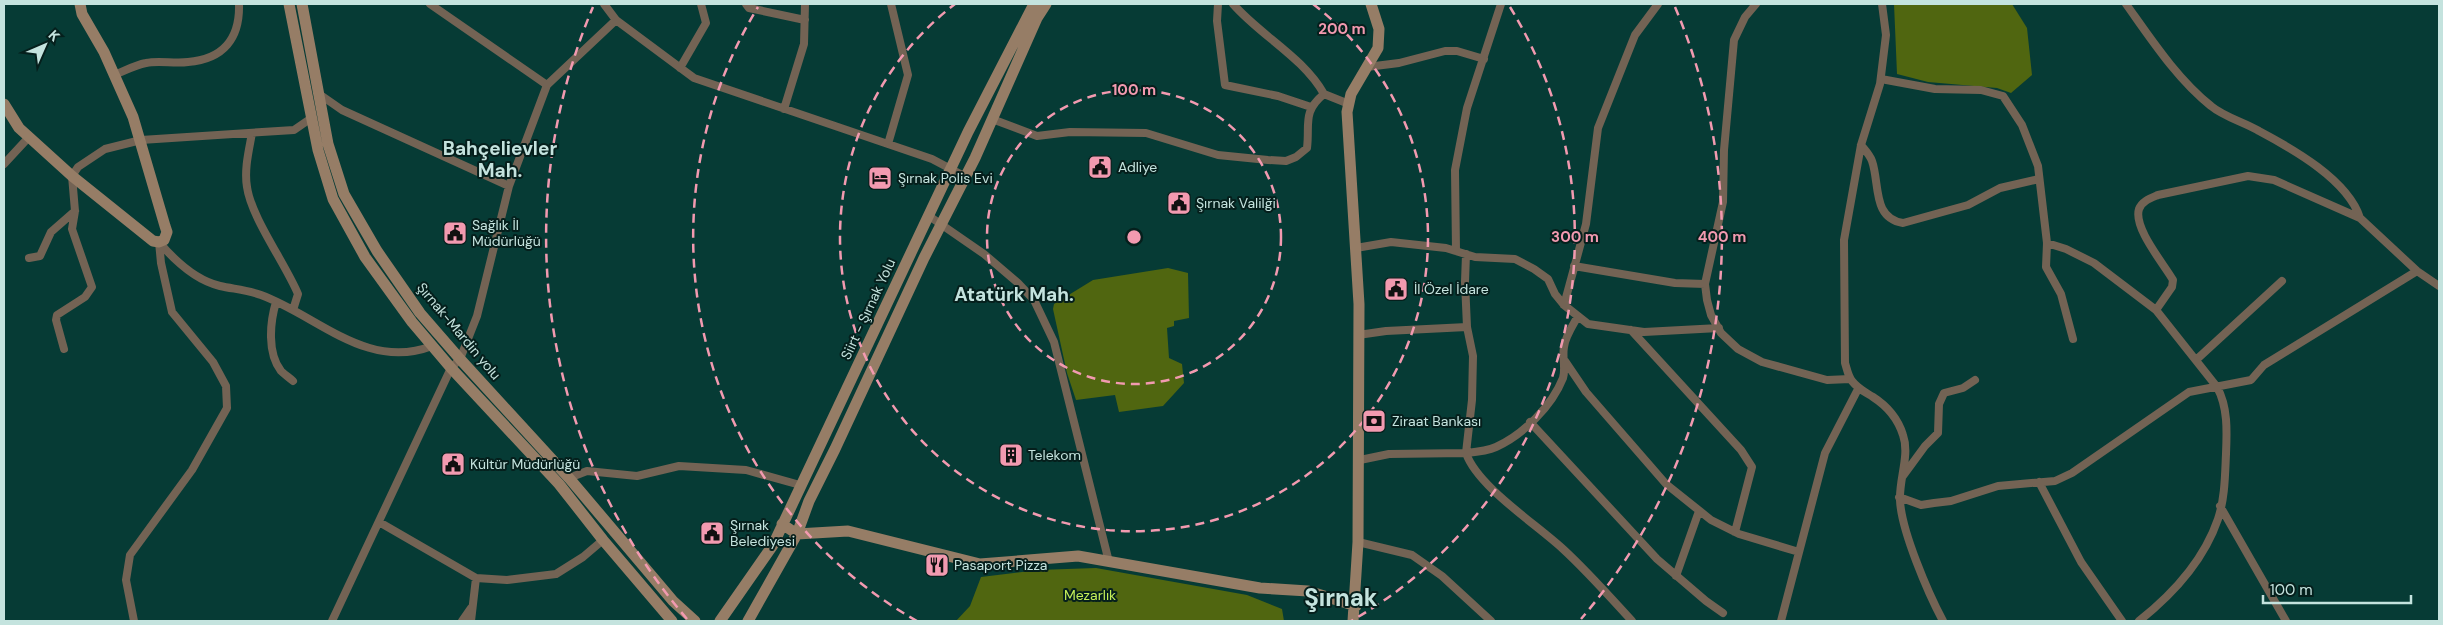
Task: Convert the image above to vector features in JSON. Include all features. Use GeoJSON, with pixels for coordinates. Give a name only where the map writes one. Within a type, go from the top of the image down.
{"type":"FeatureCollection","features":[{"type":"Feature","properties":{"kind":"street"},"geometry":{"type":"LineString","coordinates":[[80,4],[82,14],[104,52],[141,140],[167,232],[164,240],[160,242]]}},
{"type":"Feature","properties":{"kind":"street"},"geometry":{"type":"LineString","coordinates":[[114,76],[145,63],[188,62],[207,58],[223,49],[236,35],[239,4]]}},
{"type":"Feature","properties":{"kind":"street","name":"Şırnak-Mardin yolu"},"geometry":{"type":"LineString","coordinates":[[288,4],[310,119],[333,199],[366,257],[412,322],[432,346],[559,484],[603,540],[672,621]]}},
{"type":"Feature","properties":{"kind":"street","name":"Şırnak-Mardin yolu"},"geometry":{"type":"LineString","coordinates":[[302,4],[328,144],[344,194],[377,251],[420,312],[460,359],[569,478],[673,601],[695,621]]}},
{"type":"Feature","properties":{"kind":"street"},"geometry":{"type":"LineString","coordinates":[[430,4],[547,86]]}},
{"type":"Feature","properties":{"kind":"street"},"geometry":{"type":"LineString","coordinates":[[604,4],[616,20],[694,78],[888,144],[952,168],[966,177]]}},
{"type":"Feature","properties":{"kind":"street"},"geometry":{"type":"LineString","coordinates":[[680,68],[706,23],[701,4]]}},
{"type":"Feature","properties":{"kind":"street"},"geometry":{"type":"LineString","coordinates":[[746,4],[749,8],[805,20]]}},
{"type":"Feature","properties":{"kind":"street"},"geometry":{"type":"LineString","coordinates":[[784,109],[804,44],[806,4]]}},
{"type":"Feature","properties":{"kind":"street"},"geometry":{"type":"LineString","coordinates":[[888,144],[908,75],[892,4]]}},
{"type":"Feature","properties":{"kind":"street","name":"Siirt - Şırnak Yolu"},"geometry":{"type":"LineString","coordinates":[[720,621],[773,545],[968,132],[1034,4]]}},
{"type":"Feature","properties":{"kind":"street"},"geometry":{"type":"LineString","coordinates":[[748,621],[797,534],[809,501],[942,223],[966,177],[1037,18],[1046,4]]}},
{"type":"Feature","properties":{"kind":"street"},"geometry":{"type":"LineString","coordinates":[[1218,4],[1217,22],[1225,85],[1278,96],[1311,108]]}},
{"type":"Feature","properties":{"kind":"street"},"geometry":{"type":"LineString","coordinates":[[1233,4],[1263,34],[1315,79],[1324,94],[1349,104]]}},
{"type":"Feature","properties":{"kind":"street"},"geometry":{"type":"LineString","coordinates":[[1353,621],[1356,606],[1360,460],[1356,248],[1347,112],[1351,94],[1378,48],[1379,29],[1371,4]]}},
{"type":"Feature","properties":{"kind":"street"},"geometry":{"type":"LineString","coordinates":[[1456,251],[1455,170],[1467,108],[1502,4]]}},
{"type":"Feature","properties":{"kind":"street"},"geometry":{"type":"LineString","coordinates":[[1564,306],[1586,224],[1598,128],[1634,35],[1658,4]]}},
{"type":"Feature","properties":{"kind":"street"},"geometry":{"type":"LineString","coordinates":[[1756,4],[1745,17],[1734,40],[1724,150],[1723,202],[1705,284],[1711,315],[1719,328],[1738,350],[1762,362],[1827,380],[1850,379]]}},
{"type":"Feature","properties":{"kind":"street"},"geometry":{"type":"LineString","coordinates":[[1882,4],[1886,35],[1881,79],[1861,145],[1844,240],[1845,363],[1850,379],[1858,388],[1874,398],[1895,417],[1904,437],[1900,497],[1901,519],[1935,606],[1943,621]]}},
{"type":"Feature","properties":{"kind":"street"},"geometry":{"type":"LineString","coordinates":[[2126,4],[2184,79],[2212,107],[2260,131],[2317,167],[2346,192],[2357,206],[2360,218]]}},
{"type":"Feature","properties":{"kind":"street"},"geometry":{"type":"LineString","coordinates":[[332,621],[451,368],[460,359],[478,316],[509,186],[547,86],[616,20]]}},
{"type":"Feature","properties":{"kind":"street"},"geometry":{"type":"LineString","coordinates":[[1367,67],[1399,64],[1446,51],[1457,51],[1484,59]]}},
{"type":"Feature","properties":{"kind":"street"},"geometry":{"type":"LineString","coordinates":[[1881,79],[1935,89],[1981,90],[2003,96],[2022,125],[2038,166],[2047,243],[2046,267],[2061,294],[2073,339]]}},
{"type":"Feature","properties":{"kind":"street"},"geometry":{"type":"LineString","coordinates":[[318,94],[342,110],[509,186]]}},
{"type":"Feature","properties":{"kind":"street"},"geometry":{"type":"LineString","coordinates":[[992,119],[1037,136],[1070,132],[1146,133],[1218,155],[1286,160],[1296,157],[1306,148],[1309,133],[1307,114],[1324,94]]}},
{"type":"Feature","properties":{"kind":"street"},"geometry":{"type":"LineString","coordinates":[[4,104],[19,128],[28,137],[72,176],[146,236],[160,242],[175,261],[198,277],[217,285],[260,294],[293,310],[327,331],[373,350],[394,353],[418,351],[432,346]]}},
{"type":"Feature","properties":{"kind":"street"},"geometry":{"type":"LineString","coordinates":[[64,349],[56,320],[57,315],[85,298],[92,287],[72,229],[75,211],[72,176],[78,167],[105,149],[141,140],[294,130],[310,119]]}},
{"type":"Feature","properties":{"kind":"street"},"geometry":{"type":"LineString","coordinates":[[252,133],[246,165],[247,187],[253,208],[298,294],[293,310]]}},
{"type":"Feature","properties":{"kind":"street"},"geometry":{"type":"LineString","coordinates":[[4,164],[28,137]]}},
{"type":"Feature","properties":{"kind":"street"},"geometry":{"type":"LineString","coordinates":[[1861,145],[1873,163],[1883,210],[1887,218],[1893,222],[1903,223],[1958,207],[1982,198],[2000,188],[2039,179]]}},
{"type":"Feature","properties":{"kind":"street"},"geometry":{"type":"LineString","coordinates":[[2156,310],[2172,287],[2173,280],[2148,241],[2139,221],[2139,209],[2147,200],[2158,195],[2248,176],[2274,180],[2360,218],[2416,271],[2439,286]]}},
{"type":"Feature","properties":{"kind":"street"},"geometry":{"type":"LineString","coordinates":[[29,258],[40,256],[51,232],[75,211]]}},
{"type":"Feature","properties":{"kind":"street"},"geometry":{"type":"LineString","coordinates":[[929,216],[942,223],[984,254],[1018,283],[1034,300],[1054,342],[1109,562]]}},
{"type":"Feature","properties":{"kind":"street"},"geometry":{"type":"LineString","coordinates":[[134,621],[126,580],[130,555],[192,470],[227,408],[226,386],[213,362],[172,312],[161,263],[160,242]]}},
{"type":"Feature","properties":{"kind":"street"},"geometry":{"type":"LineString","coordinates":[[1356,248],[1391,242],[1466,254],[1515,259],[1548,279],[1555,294],[1564,306],[1588,324],[1644,332],[1719,328]]}},
{"type":"Feature","properties":{"kind":"street"},"geometry":{"type":"LineString","coordinates":[[2047,243],[2066,249],[2094,263],[2156,310],[2217,387],[2224,401],[2227,441],[2224,491],[2218,519],[2204,548],[2185,578],[2139,621]]}},
{"type":"Feature","properties":{"kind":"street"},"geometry":{"type":"LineString","coordinates":[[1466,254],[1464,282],[1473,356],[1472,400],[1466,453],[1470,466],[1495,492],[1565,550],[1632,621]]}},
{"type":"Feature","properties":{"kind":"street"},"geometry":{"type":"LineString","coordinates":[[1574,266],[1675,282],[1705,284]]}},
{"type":"Feature","properties":{"kind":"street"},"geometry":{"type":"LineString","coordinates":[[1900,497],[1921,505],[1951,501],[1998,486],[2055,481],[2072,473],[2188,392],[2250,380],[2264,365],[2416,271]]}},
{"type":"Feature","properties":{"kind":"street"},"geometry":{"type":"LineString","coordinates":[[2196,360],[2282,281]]}},
{"type":"Feature","properties":{"kind":"street"},"geometry":{"type":"LineString","coordinates":[[276,302],[272,314],[271,331],[274,352],[281,371],[293,381]]}},
{"type":"Feature","properties":{"kind":"street"},"geometry":{"type":"LineString","coordinates":[[1360,460],[1389,454],[1466,453],[1495,448],[1511,439],[1548,402],[1562,379],[1565,371],[1563,360],[1564,346],[1578,316]]}},
{"type":"Feature","properties":{"kind":"street"},"geometry":{"type":"LineString","coordinates":[[1358,335],[1386,331],[1468,327]]}},
{"type":"Feature","properties":{"kind":"street"},"geometry":{"type":"LineString","coordinates":[[1631,330],[1741,450],[1752,466],[1735,532]]}},
{"type":"Feature","properties":{"kind":"street"},"geometry":{"type":"LineString","coordinates":[[1563,360],[1586,392],[1666,484],[1699,511],[1711,520],[1735,532],[1799,552]]}},
{"type":"Feature","properties":{"kind":"street"},"geometry":{"type":"LineString","coordinates":[[1902,478],[1925,446],[1938,433],[1940,404],[1944,393],[1963,388],[1975,380]]}},
{"type":"Feature","properties":{"kind":"street"},"geometry":{"type":"LineString","coordinates":[[1781,621],[1824,453],[1858,388]]}},
{"type":"Feature","properties":{"kind":"street"},"geometry":{"type":"LineString","coordinates":[[1530,422],[1657,559],[1723,613]]}},
{"type":"Feature","properties":{"kind":"street"},"geometry":{"type":"LineString","coordinates":[[569,478],[588,471],[637,476],[680,466],[746,470],[800,485]]}},
{"type":"Feature","properties":{"kind":"street"},"geometry":{"type":"LineString","coordinates":[[2039,482],[2081,562],[2122,621]]}},
{"type":"Feature","properties":{"kind":"street"},"geometry":{"type":"LineString","coordinates":[[2220,506],[2286,621]]}},
{"type":"Feature","properties":{"kind":"street"},"geometry":{"type":"LineString","coordinates":[[1676,576],[1699,511]]}},
{"type":"Feature","properties":{"kind":"street"},"geometry":{"type":"LineString","coordinates":[[379,522],[476,578],[507,580],[556,574],[583,557],[603,540]]}},
{"type":"Feature","properties":{"kind":"street"},"geometry":{"type":"LineString","coordinates":[[782,524],[797,534],[848,531],[980,564],[1078,556],[1260,588],[1308,592],[1356,606]]}},
{"type":"Feature","properties":{"kind":"street"},"geometry":{"type":"LineString","coordinates":[[1358,542],[1412,555],[1442,576],[1491,621]]}},
{"type":"Feature","properties":{"kind":"street"},"geometry":{"type":"LineString","coordinates":[[471,621],[476,578]]}},
{"type":"Feature","properties":{"kind":"street"},"geometry":{"type":"LineString","coordinates":[[462,621],[473,606]]}},
{"type":"Feature","properties":{"kind":"street"},"geometry":{"type":"LineString","coordinates":[[1356,606],[1361,621]]}},
{"type":"Feature","properties":{"kind":"green space"},"geometry":{"type":"Polygon","coordinates":[[[1894,4],[2012,4],[2027,28],[2032,75],[2011,93],[1997,88],[1928,82],[1897,74],[1894,4]]]}},
{"type":"Feature","properties":{"kind":"green space"},"geometry":{"type":"Polygon","coordinates":[[[1168,268],[1188,273],[1189,318],[1174,321],[1174,326],[1167,328],[1169,358],[1182,364],[1184,383],[1163,406],[1119,412],[1115,395],[1076,400],[1067,373],[1053,309],[1054,304],[1093,280],[1168,268]]]}},
{"type":"Feature","properties":{"kind":"green space","name":"Mezarlık"},"geometry":{"type":"Polygon","coordinates":[[[1096,568],[1247,595],[1282,609],[1284,621],[956,621],[970,606],[981,577],[1038,570],[1096,568]]]}},
{"type":"Feature","properties":{"kind":"place","name":"Adliye"},"geometry":{"type":"Point","coordinates":[1100,167]}},
{"type":"Feature","properties":{"kind":"place","name":"Şırnak Polis Evi"},"geometry":{"type":"Point","coordinates":[880,178]}},
{"type":"Feature","properties":{"kind":"place","name":"Şırnak Valilği"},"geometry":{"type":"Point","coordinates":[1179,203]}},
{"type":"Feature","properties":{"kind":"place","name":"Sağlık İl Müdürlüğü"},"geometry":{"type":"Point","coordinates":[455,233]}},
{"type":"Feature","properties":{"kind":"place","name":"İl Özel İdare"},"geometry":{"type":"Point","coordinates":[1396,289]}},
{"type":"Feature","properties":{"kind":"place","name":"Ziraat Bankası"},"geometry":{"type":"Point","coordinates":[1374,421]}},
{"type":"Feature","properties":{"kind":"place","name":"Telekom"},"geometry":{"type":"Point","coordinates":[1011,455]}},
{"type":"Feature","properties":{"kind":"place","name":"Kültür Müdürlüğü"},"geometry":{"type":"Point","coordinates":[453,464]}},
{"type":"Feature","properties":{"kind":"place","name":"Şırnak Belediyesi"},"geometry":{"type":"Point","coordinates":[712,533]}},
{"type":"Feature","properties":{"kind":"place","name":"Pasaport Pizza"},"geometry":{"type":"Point","coordinates":[937,565]}},
{"type":"Feature","properties":{"kind":"district","name":"Bahçelievler Mah."},"geometry":{"type":"Point","coordinates":[500,159]}},
{"type":"Feature","properties":{"kind":"district","name":"Atatürk Mah."},"geometry":{"type":"Point","coordinates":[1014,294]}},
{"type":"Feature","properties":{"kind":"district","name":"Şırnak"},"geometry":{"type":"Point","coordinates":[1341,597]}}]}
